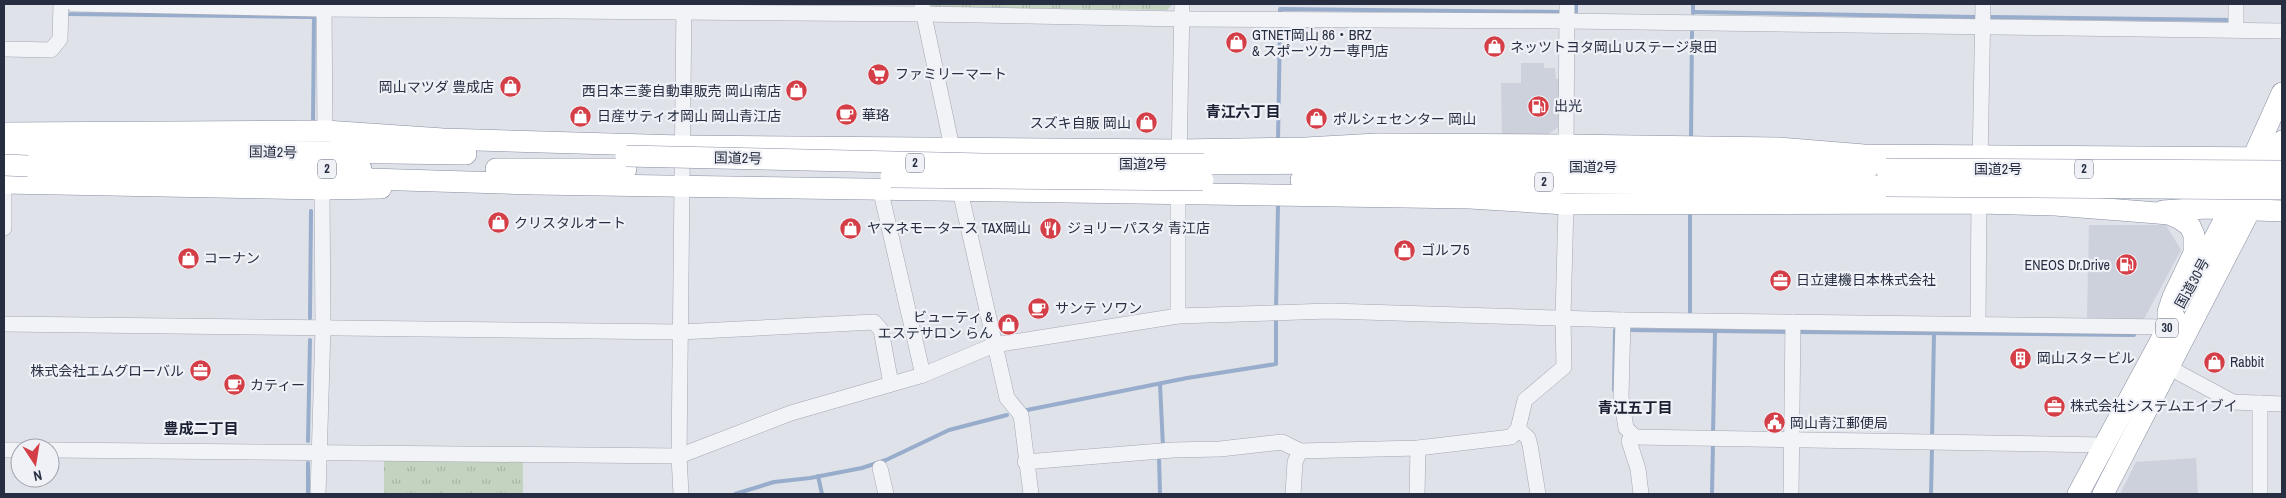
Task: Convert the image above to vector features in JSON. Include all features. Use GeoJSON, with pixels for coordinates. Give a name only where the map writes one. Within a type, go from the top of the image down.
{"type":"FeatureCollection","features":[{"type":"Feature","properties":{"kind":"highway","name":"国道30号"},"geometry":{"type":"LineString","coordinates":[[2103,494],[2168,367],[2240,210],[2251,158],[2282,93]]}},
{"type":"Feature","properties":{"kind":"highway"},"geometry":{"type":"LineString","coordinates":[[4,133],[325,131],[443,140],[680,146],[1179,150],[1306,148],[1377,144],[1566,145],[1778,148],[1864,155],[2280,157]]}},
{"type":"Feature","properties":{"kind":"highway"},"geometry":{"type":"LineString","coordinates":[[122,151],[211,141],[383,142],[443,140]]}},
{"type":"Feature","properties":{"kind":"highway","name":"国道2号"},"geometry":{"type":"LineString","coordinates":[[4,148],[29,157],[348,169],[626,162]]}},
{"type":"Feature","properties":{"kind":"highway"},"geometry":{"type":"LineString","coordinates":[[1306,148],[1349,153],[1451,156],[1479,166]]}},
{"type":"Feature","properties":{"kind":"highway","name":"国道2号"},"geometry":{"type":"LineString","coordinates":[[4,177],[29,157],[122,151],[626,162],[984,164],[1204,172],[1758,185],[2280,157]]}},
{"type":"Feature","properties":{"kind":"highway","name":"国道30号"},"geometry":{"type":"LineString","coordinates":[[2078,494],[2168,327],[2240,210],[2280,157]]}},
{"type":"Feature","properties":{"kind":"highway","name":"国道2号"},"geometry":{"type":"LineString","coordinates":[[1204,172],[1339,162],[2282,188]]}},
{"type":"Feature","properties":{"kind":"highway"},"geometry":{"type":"LineString","coordinates":[[348,169],[369,179],[534,184],[1178,192],[1470,198],[1566,204],[1979,203],[2055,205],[2169,214],[2190,226],[2194,234],[2194,253],[2173,297],[2168,312],[2168,327]]}},
{"type":"Feature","properties":{"kind":"highway"},"geometry":{"type":"LineString","coordinates":[[4,177],[322,189],[534,184]]}},
{"type":"Feature","properties":{"kind":"highway"},"geometry":{"type":"LineString","coordinates":[[1470,198],[1521,194],[1670,194],[1758,185]]}},
{"type":"Feature","properties":{"kind":"highway"},"geometry":{"type":"LineString","coordinates":[[2145,212],[2206,208],[2282,211]]}},
{"type":"Feature","properties":{"kind":"street"},"geometry":{"type":"LineString","coordinates":[[4,49],[51,50],[60,39],[61,4]]}},
{"type":"Feature","properties":{"kind":"street"},"geometry":{"type":"LineString","coordinates":[[74,4],[319,8],[1182,11],[1567,21],[1982,26],[2236,18],[2282,31]]}},
{"type":"Feature","properties":{"kind":"street"},"geometry":{"type":"LineString","coordinates":[[1566,145],[1567,4]]}},
{"type":"Feature","properties":{"kind":"street"},"geometry":{"type":"LineString","coordinates":[[1978,323],[1983,4]]}},
{"type":"Feature","properties":{"kind":"street"},"geometry":{"type":"LineString","coordinates":[[319,8],[325,131]]}},
{"type":"Feature","properties":{"kind":"street"},"geometry":{"type":"LineString","coordinates":[[681,494],[678,456],[682,185],[680,146],[684,8]]}},
{"type":"Feature","properties":{"kind":"street"},"geometry":{"type":"LineString","coordinates":[[922,9],[1007,398],[1021,415],[1025,462],[1031,494]]}},
{"type":"Feature","properties":{"kind":"street"},"geometry":{"type":"LineString","coordinates":[[1178,316],[1178,192],[1182,11]]}},
{"type":"Feature","properties":{"kind":"street"},"geometry":{"type":"LineString","coordinates":[[4,161],[4,228]]}},
{"type":"Feature","properties":{"kind":"street"},"geometry":{"type":"LineString","coordinates":[[880,188],[923,375]]}},
{"type":"Feature","properties":{"kind":"street"},"geometry":{"type":"LineString","coordinates":[[318,494],[323,329],[322,189]]}},
{"type":"Feature","properties":{"kind":"street"},"geometry":{"type":"LineString","coordinates":[[1025,462],[1173,450],[1220,449],[1282,442],[1300,451],[1418,448],[1511,437],[1518,429],[1525,400],[1564,367],[1563,318],[1566,204]]}},
{"type":"Feature","properties":{"kind":"street"},"geometry":{"type":"LineString","coordinates":[[60,450],[678,456],[791,413],[923,375],[994,344],[1178,316],[1330,311],[1563,318],[1623,326],[1689,321],[1793,328],[1978,323],[2168,327]]}},
{"type":"Feature","properties":{"kind":"street"},"geometry":{"type":"LineString","coordinates":[[4,324],[680,332],[874,322],[881,330],[891,384]]}},
{"type":"Feature","properties":{"kind":"street"},"geometry":{"type":"LineString","coordinates":[[1623,326],[1621,397],[1626,428],[1636,437],[2104,445]]}},
{"type":"Feature","properties":{"kind":"street"},"geometry":{"type":"LineString","coordinates":[[1791,494],[1793,328]]}},
{"type":"Feature","properties":{"kind":"street"},"geometry":{"type":"LineString","coordinates":[[2168,367],[2233,402],[2282,404]]}},
{"type":"Feature","properties":{"kind":"street"},"geometry":{"type":"LineString","coordinates":[[2260,403],[2260,494]]}},
{"type":"Feature","properties":{"kind":"street"},"geometry":{"type":"LineString","coordinates":[[1518,429],[1528,438],[1538,494]]}},
{"type":"Feature","properties":{"kind":"street"},"geometry":{"type":"LineString","coordinates":[[1632,434],[1629,441],[1638,469],[1641,494]]}},
{"type":"Feature","properties":{"kind":"street"},"geometry":{"type":"LineString","coordinates":[[1417,494],[1418,448]]}},
{"type":"Feature","properties":{"kind":"street"},"geometry":{"type":"LineString","coordinates":[[1294,494],[1295,462],[1300,451]]}},
{"type":"Feature","properties":{"kind":"street"},"geometry":{"type":"LineString","coordinates":[[880,468],[886,494]]}},
{"type":"Feature","properties":{"kind":"shaded area"},"geometry":{"type":"Polygon","coordinates":[[[1521,63],[1544,63],[1544,68],[1555,68],[1556,79],[1563,79],[1563,124],[1544,137],[1502,137],[1501,83],[1521,83],[1521,63]]]}},
{"type":"Feature","properties":{"kind":"shaded area"},"geometry":{"type":"Polygon","coordinates":[[[2089,225],[2166,225],[2181,250],[2144,319],[2087,318],[2089,225]]]}},
{"type":"Feature","properties":{"kind":"shaded area"},"geometry":{"type":"Polygon","coordinates":[[[2196,458],[2198,494],[2120,494],[2136,462],[2196,458]]]}},
{"type":"Feature","properties":{"kind":"green space"},"geometry":{"type":"Polygon","coordinates":[[[929,4],[1173,4],[1167,10],[933,7],[929,4]]]}},
{"type":"Feature","properties":{"kind":"green space"},"geometry":{"type":"Polygon","coordinates":[[[384,460],[523,462],[523,494],[384,494],[384,460]]]}},
{"type":"Feature","properties":{"kind":"waterway"},"geometry":{"type":"LineString","coordinates":[[1573,12],[1576,13],[1576,4]]}},
{"type":"Feature","properties":{"kind":"waterway"},"geometry":{"type":"LineString","coordinates":[[1693,4],[1693,13]]}},
{"type":"Feature","properties":{"kind":"waterway"},"geometry":{"type":"LineString","coordinates":[[1280,11],[1280,9],[1561,12]]}},
{"type":"Feature","properties":{"kind":"waterway"},"geometry":{"type":"LineString","coordinates":[[67,12],[67,14],[314,17]]}},
{"type":"Feature","properties":{"kind":"waterway"},"geometry":{"type":"LineString","coordinates":[[1693,12],[1975,17]]}},
{"type":"Feature","properties":{"kind":"waterway"},"geometry":{"type":"LineString","coordinates":[[313,123],[314,16]]}},
{"type":"Feature","properties":{"kind":"waterway"},"geometry":{"type":"LineString","coordinates":[[1991,17],[2232,20]]}},
{"type":"Feature","properties":{"kind":"waterway"},"geometry":{"type":"LineString","coordinates":[[1278,140],[1280,26]]}},
{"type":"Feature","properties":{"kind":"waterway"},"geometry":{"type":"LineString","coordinates":[[1691,139],[1692,32]]}},
{"type":"Feature","properties":{"kind":"waterway"},"geometry":{"type":"LineString","coordinates":[[1276,310],[1278,205]]}},
{"type":"Feature","properties":{"kind":"waterway"},"geometry":{"type":"LineString","coordinates":[[310,318],[311,211]]}},
{"type":"Feature","properties":{"kind":"waterway"},"geometry":{"type":"LineString","coordinates":[[1690,215],[1690,316]]}},
{"type":"Feature","properties":{"kind":"waterway"},"geometry":{"type":"LineString","coordinates":[[1022,411],[1187,378],[1276,364],[1276,317]]}},
{"type":"Feature","properties":{"kind":"waterway"},"geometry":{"type":"LineString","coordinates":[[1614,390],[1615,330],[1618,330]]}},
{"type":"Feature","properties":{"kind":"waterway"},"geometry":{"type":"LineString","coordinates":[[1625,330],[1791,332]]}},
{"type":"Feature","properties":{"kind":"waterway"},"geometry":{"type":"LineString","coordinates":[[1713,435],[1715,331]]}},
{"type":"Feature","properties":{"kind":"waterway"},"geometry":{"type":"LineString","coordinates":[[1798,332],[2134,335]]}},
{"type":"Feature","properties":{"kind":"waterway"},"geometry":{"type":"LineString","coordinates":[[1932,440],[1934,333]]}},
{"type":"Feature","properties":{"kind":"waterway"},"geometry":{"type":"LineString","coordinates":[[308,441],[310,340]]}},
{"type":"Feature","properties":{"kind":"waterway"},"geometry":{"type":"LineString","coordinates":[[1160,384],[1163,447]]}},
{"type":"Feature","properties":{"kind":"waterway"},"geometry":{"type":"LineString","coordinates":[[735,494],[774,482],[810,478],[862,468],[886,460],[949,430],[1007,415]]}},
{"type":"Feature","properties":{"kind":"waterway"},"geometry":{"type":"LineString","coordinates":[[1712,494],[1713,442]]}},
{"type":"Feature","properties":{"kind":"waterway"},"geometry":{"type":"LineString","coordinates":[[1931,494],[1932,447]]}},
{"type":"Feature","properties":{"kind":"waterway"},"geometry":{"type":"LineString","coordinates":[[1159,457],[1160,494]]}},
{"type":"Feature","properties":{"kind":"waterway"},"geometry":{"type":"LineString","coordinates":[[308,463],[308,494]]}},
{"type":"Feature","properties":{"kind":"waterway"},"geometry":{"type":"LineString","coordinates":[[818,476],[822,494]]}},
{"type":"Feature","properties":{"kind":"place","name":"GTNET岡山 86・BRZ & スポーツカー専門店"},"geometry":{"type":"Point","coordinates":[1236,43]}},
{"type":"Feature","properties":{"kind":"place","name":"ネッツトヨタ岡山 Uステージ泉田"},"geometry":{"type":"Point","coordinates":[1494,47]}},
{"type":"Feature","properties":{"kind":"place","name":"ファミリーマート"},"geometry":{"type":"Point","coordinates":[879,74]}},
{"type":"Feature","properties":{"kind":"place","name":"岡山マツダ 豊成店"},"geometry":{"type":"Point","coordinates":[510,87]}},
{"type":"Feature","properties":{"kind":"place","name":"西日本三菱自動車販売 岡山南店"},"geometry":{"type":"Point","coordinates":[797,91]}},
{"type":"Feature","properties":{"kind":"place","name":"出光"},"geometry":{"type":"Point","coordinates":[1538,106]}},
{"type":"Feature","properties":{"kind":"place","name":"華珞"},"geometry":{"type":"Point","coordinates":[846,115]}},
{"type":"Feature","properties":{"kind":"place","name":"日産サティオ岡山 岡山青江店"},"geometry":{"type":"Point","coordinates":[581,116]}},
{"type":"Feature","properties":{"kind":"place","name":"ポルシェセンター 岡山"},"geometry":{"type":"Point","coordinates":[1317,119]}},
{"type":"Feature","properties":{"kind":"place","name":"スズキ自販 岡山"},"geometry":{"type":"Point","coordinates":[1147,123]}},
{"type":"Feature","properties":{"kind":"place","name":"クリスタルオート"},"geometry":{"type":"Point","coordinates":[498,223]}},
{"type":"Feature","properties":{"kind":"place","name":"ヤマネモータース TAX岡山"},"geometry":{"type":"Point","coordinates":[851,228]}},
{"type":"Feature","properties":{"kind":"place","name":"ジョリーパスタ 青江店"},"geometry":{"type":"Point","coordinates":[1051,228]}},
{"type":"Feature","properties":{"kind":"place","name":"ゴルフ5"},"geometry":{"type":"Point","coordinates":[1405,250]}},
{"type":"Feature","properties":{"kind":"place","name":"コーナン"},"geometry":{"type":"Point","coordinates":[188,258]}},
{"type":"Feature","properties":{"kind":"place","name":"ENEOS Dr.Drive"},"geometry":{"type":"Point","coordinates":[2126,265]}},
{"type":"Feature","properties":{"kind":"place","name":"日立建機日本株式会社"},"geometry":{"type":"Point","coordinates":[1780,280]}},
{"type":"Feature","properties":{"kind":"place","name":"サンテ ソワン"},"geometry":{"type":"Point","coordinates":[1039,308]}},
{"type":"Feature","properties":{"kind":"place","name":"ビューティ & エステサロン らん"},"geometry":{"type":"Point","coordinates":[1009,325]}},
{"type":"Feature","properties":{"kind":"place","name":"岡山スタービル"},"geometry":{"type":"Point","coordinates":[2021,358]}},
{"type":"Feature","properties":{"kind":"place","name":"Rabbit"},"geometry":{"type":"Point","coordinates":[2214,362]}},
{"type":"Feature","properties":{"kind":"place","name":"株式会社エムグローバル"},"geometry":{"type":"Point","coordinates":[200,371]}},
{"type":"Feature","properties":{"kind":"place","name":"カティー"},"geometry":{"type":"Point","coordinates":[234,385]}},
{"type":"Feature","properties":{"kind":"place","name":"株式会社システムエイブイ"},"geometry":{"type":"Point","coordinates":[2054,406]}},
{"type":"Feature","properties":{"kind":"place","name":"岡山青江郵便局"},"geometry":{"type":"Point","coordinates":[1774,423]}},
{"type":"Feature","properties":{"kind":"district","name":"青江六丁目"},"geometry":{"type":"Point","coordinates":[1243,111]}},
{"type":"Feature","properties":{"kind":"district","name":"青江五丁目"},"geometry":{"type":"Point","coordinates":[1635,407]}},
{"type":"Feature","properties":{"kind":"district","name":"豊成二丁目"},"geometry":{"type":"Point","coordinates":[201,428]}}]}
